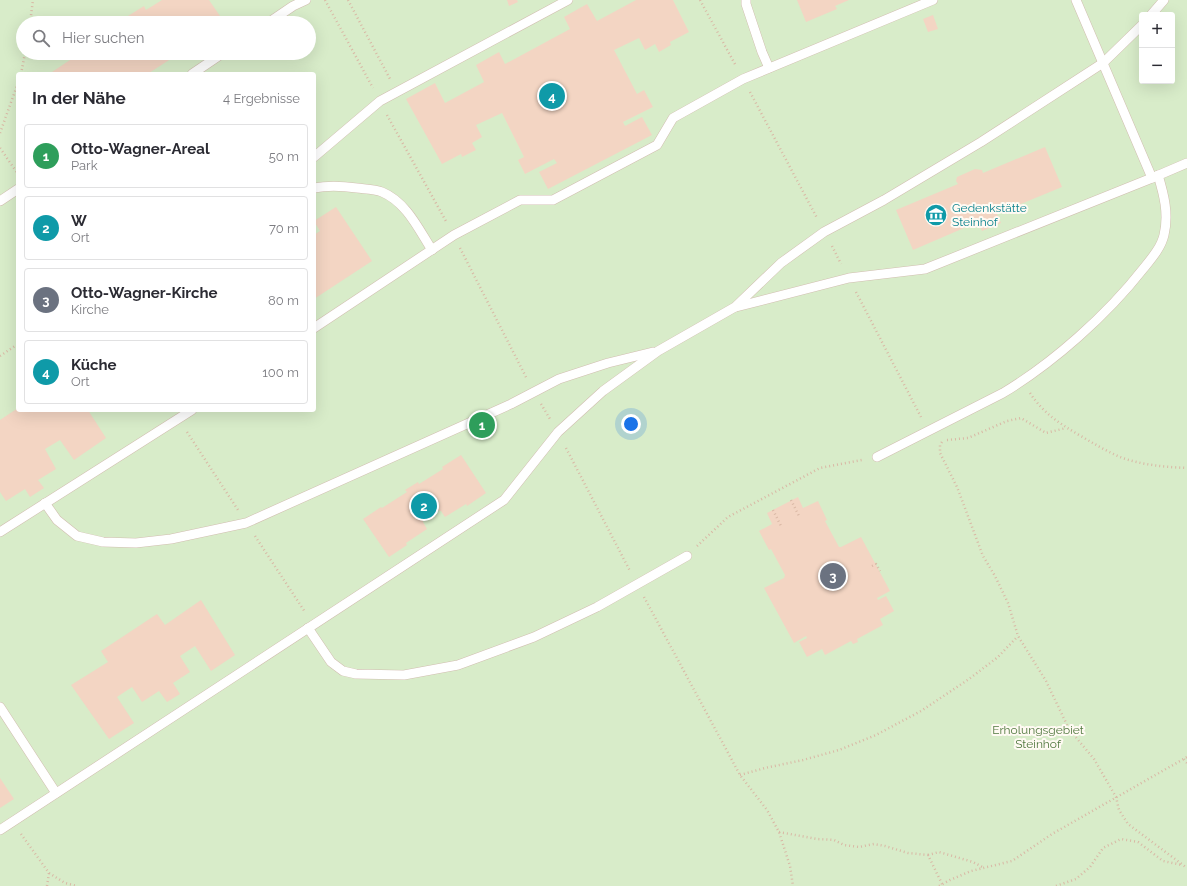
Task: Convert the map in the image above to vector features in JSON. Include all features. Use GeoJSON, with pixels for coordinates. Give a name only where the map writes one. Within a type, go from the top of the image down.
{"type":"FeatureCollection","features":[{"type":"Feature","properties":{"kind":"lane"},"geometry":{"type":"LineString","coordinates":[[276,16],[290,3],[306,0]]}},
{"type":"Feature","properties":{"kind":"lane"},"geometry":{"type":"LineString","coordinates":[[316,155],[380,101],[568,0]]}},
{"type":"Feature","properties":{"kind":"lane"},"geometry":{"type":"LineString","coordinates":[[746,0],[762,52],[769,68]]}},
{"type":"Feature","properties":{"kind":"lane"},"geometry":{"type":"LineString","coordinates":[[316,327],[454,235],[520,200],[553,200],[657,145],[673,118],[743,79],[933,0]]}},
{"type":"Feature","properties":{"kind":"lane"},"geometry":{"type":"LineString","coordinates":[[877,457],[1003,393],[1022,381],[1093,323],[1134,281],[1155,253],[1164,236],[1167,215],[1163,193],[1103,63],[1076,0]]}},
{"type":"Feature","properties":{"kind":"lane"},"geometry":{"type":"LineString","coordinates":[[1154,12],[1164,0]]}},
{"type":"Feature","properties":{"kind":"lane"},"geometry":{"type":"LineString","coordinates":[[0,830],[504,500],[558,432],[602,391],[658,351],[735,307],[781,263],[824,232],[884,200],[981,142],[1103,63],[1139,27]]}},
{"type":"Feature","properties":{"kind":"lane"},"geometry":{"type":"LineString","coordinates":[[195,72],[213,60]]}},
{"type":"Feature","properties":{"kind":"lane"},"geometry":{"type":"LineString","coordinates":[[735,307],[849,278],[924,269],[1187,163]]}},
{"type":"Feature","properties":{"kind":"lane"},"geometry":{"type":"LineString","coordinates":[[316,188],[338,185],[380,191],[393,197],[408,213],[432,250]]}},
{"type":"Feature","properties":{"kind":"lane"},"geometry":{"type":"LineString","coordinates":[[0,201],[16,190]]}},
{"type":"Feature","properties":{"kind":"lane"},"geometry":{"type":"LineString","coordinates":[[45,503],[57,520],[77,536],[103,542],[136,543],[171,539],[246,523],[534,392],[559,379],[608,363],[658,351]]}},
{"type":"Feature","properties":{"kind":"lane"},"geometry":{"type":"LineString","coordinates":[[0,532],[189,412]]}},
{"type":"Feature","properties":{"kind":"lane"},"geometry":{"type":"LineString","coordinates":[[308,628],[331,662],[343,670],[356,674],[404,675],[458,665],[534,638],[638,585],[687,556]]}},
{"type":"Feature","properties":{"kind":"lane"},"geometry":{"type":"LineString","coordinates":[[0,707],[56,793]]}},
{"type":"Feature","properties":{"kind":"path"},"geometry":{"type":"LineString","coordinates":[[31,16],[33,0]]}},
{"type":"Feature","properties":{"kind":"path"},"geometry":{"type":"LineString","coordinates":[[326,0],[454,235],[534,392],[558,432],[638,585]]}},
{"type":"Feature","properties":{"kind":"path"},"geometry":{"type":"LineString","coordinates":[[348,0],[396,92]]}},
{"type":"Feature","properties":{"kind":"path"},"geometry":{"type":"LineString","coordinates":[[700,0],[849,278],[928,431]]}},
{"type":"Feature","properties":{"kind":"path"},"geometry":{"type":"LineString","coordinates":[[21,72],[23,60]]}},
{"type":"Feature","properties":{"kind":"path"},"geometry":{"type":"LineString","coordinates":[[0,133],[16,89]]}},
{"type":"Feature","properties":{"kind":"path"},"geometry":{"type":"LineString","coordinates":[[0,148],[16,172]]}},
{"type":"Feature","properties":{"kind":"path"},"geometry":{"type":"LineString","coordinates":[[0,356],[16,345]]}},
{"type":"Feature","properties":{"kind":"path"},"geometry":{"type":"LineString","coordinates":[[1022,381],[1035,400],[1055,421],[1105,450],[1145,464],[1187,468]]}},
{"type":"Feature","properties":{"kind":"path"},"geometry":{"type":"LineString","coordinates":[[1066,428],[1046,433],[1022,418],[1008,421],[968,438],[944,440],[940,445],[940,453],[957,487],[983,556],[995,576],[1008,603],[1018,636],[1046,681],[1069,729],[1094,759],[1116,797],[1119,810],[1128,824],[1187,868]]}},
{"type":"Feature","properties":{"kind":"path"},"geometry":{"type":"LineString","coordinates":[[687,556],[728,517],[820,468],[877,457]]}},
{"type":"Feature","properties":{"kind":"path"},"geometry":{"type":"LineString","coordinates":[[790,500],[799,516]]}},
{"type":"Feature","properties":{"kind":"path"},"geometry":{"type":"LineString","coordinates":[[773,510],[782,526]]}},
{"type":"Feature","properties":{"kind":"path"},"geometry":{"type":"LineString","coordinates":[[872,566],[876,564],[880,571]]}},
{"type":"Feature","properties":{"kind":"path"},"geometry":{"type":"LineString","coordinates":[[643,594],[740,775],[766,810],[779,832],[790,866],[793,886]]}},
{"type":"Feature","properties":{"kind":"path"},"geometry":{"type":"LineString","coordinates":[[740,775],[839,750],[876,735],[921,711],[969,679],[998,657],[1018,636]]}},
{"type":"Feature","properties":{"kind":"path"},"geometry":{"type":"LineString","coordinates":[[939,886],[971,871],[1012,861],[1052,834],[1187,757]]}},
{"type":"Feature","properties":{"kind":"path"},"geometry":{"type":"LineString","coordinates":[[1184,759],[1187,763]]}},
{"type":"Feature","properties":{"kind":"path"},"geometry":{"type":"LineString","coordinates":[[13,822],[49,873],[65,884],[77,886]]}},
{"type":"Feature","properties":{"kind":"path"},"geometry":{"type":"LineString","coordinates":[[779,832],[817,839],[834,840],[844,845],[859,847],[874,844],[908,853],[928,855],[939,852],[973,862],[984,868]]}},
{"type":"Feature","properties":{"kind":"path"},"geometry":{"type":"LineString","coordinates":[[1056,886],[1076,879],[1090,867],[1103,848],[1120,839],[1138,842],[1163,861],[1182,865]]}},
{"type":"Feature","properties":{"kind":"path"},"geometry":{"type":"LineString","coordinates":[[928,855],[942,885]]}},
{"type":"Feature","properties":{"kind":"path"},"geometry":{"type":"LineString","coordinates":[[47,886],[49,873]]}},
{"type":"Feature","properties":{"kind":"green space","name":"Erholungsgebiet Steinhof"},"geometry":{"type":"Polygon","coordinates":[[[0,0],[1187,0],[1187,886],[0,886],[0,0]]]}},
{"type":"Feature","properties":{"kind":"building"},"geometry":{"type":"Polygon","coordinates":[[[162,0],[209,0],[220,16],[128,16],[144,6],[146,10],[162,0]]]}},
{"type":"Feature","properties":{"kind":"building"},"geometry":{"type":"Polygon","coordinates":[[[507,0],[517,0],[518,2],[509,6],[507,0]]]}},
{"type":"Feature","properties":{"kind":"building"},"geometry":{"type":"Polygon","coordinates":[[[636,0],[673,0],[689,32],[670,42],[671,45],[659,52],[655,44],[645,50],[639,38],[614,50],[637,94],[644,90],[653,107],[623,122],[625,126],[642,117],[652,135],[548,189],[539,172],[557,163],[554,159],[525,174],[518,160],[524,157],[502,113],[476,125],[482,137],[472,143],[476,150],[462,157],[461,154],[442,164],[406,99],[435,83],[445,103],[484,82],[476,65],[499,52],[505,64],[570,29],[564,17],[587,4],[597,21],[636,0]]]}},
{"type":"Feature","properties":{"kind":"building"},"geometry":{"type":"Polygon","coordinates":[[[797,0],[849,0],[835,6],[837,9],[806,22],[797,0]]]}},
{"type":"Feature","properties":{"kind":"building"},"geometry":{"type":"Polygon","coordinates":[[[933,15],[938,29],[928,32],[923,19],[933,15]]]}},
{"type":"Feature","properties":{"kind":"building"},"geometry":{"type":"Polygon","coordinates":[[[70,60],[169,60],[151,72],[52,72],[70,60]]]}},
{"type":"Feature","properties":{"kind":"building"},"geometry":{"type":"Polygon","coordinates":[[[1045,147],[1062,187],[997,214],[1001,223],[982,231],[978,222],[913,250],[896,210],[958,184],[956,181],[957,177],[975,169],[982,170],[983,173],[1045,147]]]}},
{"type":"Feature","properties":{"kind":"building"},"geometry":{"type":"Polygon","coordinates":[[[336,207],[372,261],[316,298],[316,234],[320,231],[316,224],[316,220],[336,207]]]}},
{"type":"Feature","properties":{"kind":"building"},"geometry":{"type":"Polygon","coordinates":[[[16,409],[16,412],[89,412],[106,438],[74,460],[60,440],[45,449],[56,469],[38,480],[44,488],[30,497],[25,489],[6,501],[0,492],[0,420],[16,409]]]}},
{"type":"Feature","properties":{"kind":"building"},"geometry":{"type":"Polygon","coordinates":[[[461,455],[486,493],[467,506],[466,504],[445,517],[441,511],[434,510],[424,516],[423,522],[427,529],[389,557],[363,519],[407,492],[405,490],[418,482],[419,484],[443,469],[442,467],[461,455]]]}},
{"type":"Feature","properties":{"kind":"building"},"geometry":{"type":"Polygon","coordinates":[[[798,497],[803,508],[818,501],[827,520],[825,521],[839,547],[861,537],[890,591],[877,598],[878,600],[886,596],[894,611],[880,619],[883,625],[857,639],[858,642],[853,644],[851,641],[825,655],[822,649],[807,657],[799,642],[807,638],[806,636],[794,643],[764,588],[784,578],[785,575],[759,531],[772,524],[767,513],[798,497]]]}},
{"type":"Feature","properties":{"kind":"building"},"geometry":{"type":"Polygon","coordinates":[[[201,600],[235,655],[211,671],[195,646],[180,656],[190,672],[173,683],[180,694],[167,702],[159,691],[142,702],[132,687],[117,697],[134,723],[109,739],[71,685],[108,662],[101,651],[157,614],[165,625],[201,600]]]}},
{"type":"Feature","properties":{"kind":"building"},"geometry":{"type":"Polygon","coordinates":[[[0,778],[14,799],[0,808],[0,778]]]}},
{"type":"Feature","properties":{"kind":"place","name":"Küche"},"geometry":{"type":"Point","coordinates":[552,96]}},
{"type":"Feature","properties":{"kind":"place","name":"Gedenkstätte Steinhof"},"geometry":{"type":"Point","coordinates":[936,215]}},
{"type":"Feature","properties":{"kind":"place","name":"Otto-Wagner-Areal"},"geometry":{"type":"Point","coordinates":[482,425]}},
{"type":"Feature","properties":{"kind":"place","name":"W"},"geometry":{"type":"Point","coordinates":[424,506]}},
{"type":"Feature","properties":{"kind":"place","name":"Otto-Wagner-Kirche"},"geometry":{"type":"Point","coordinates":[833,576]}}]}
